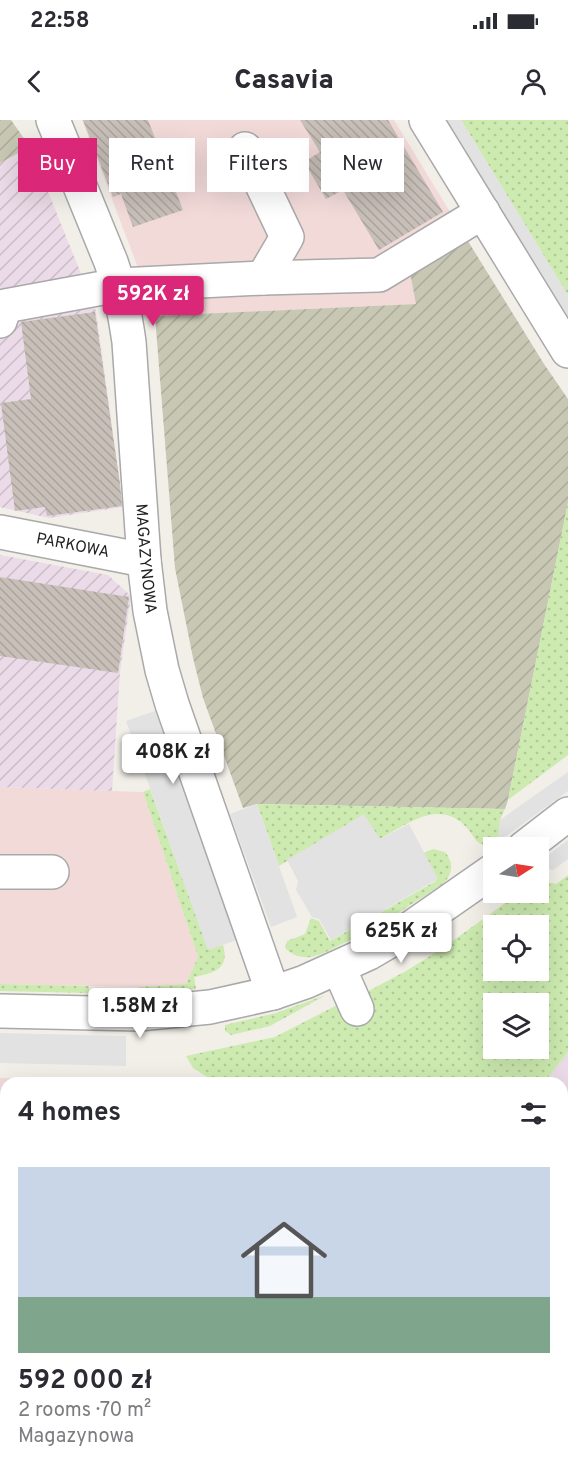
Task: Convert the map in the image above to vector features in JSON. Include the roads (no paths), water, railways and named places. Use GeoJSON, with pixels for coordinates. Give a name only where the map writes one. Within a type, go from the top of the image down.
{"type":"FeatureCollection","features":[{"type":"Feature","properties":{"kind":"street","name":"MAGAZYNOWA"},"geometry":{"type":"LineString","coordinates":[[53,120],[119,285],[129,342],[144,560],[150,611],[162,670],[273,993]]}},
{"type":"Feature","properties":{"kind":"street"},"geometry":{"type":"LineString","coordinates":[[426,120],[568,351]]}},
{"type":"Feature","properties":{"kind":"street"},"geometry":{"type":"LineString","coordinates":[[263,278],[287,237],[266,192]]}},
{"type":"Feature","properties":{"kind":"street"},"geometry":{"type":"LineString","coordinates":[[0,321],[5,306],[119,285],[379,275],[483,212]]}},
{"type":"Feature","properties":{"kind":"street","name":"PARKOWA"},"geometry":{"type":"LineString","coordinates":[[0,532],[144,560]]}},
{"type":"Feature","properties":{"kind":"street"},"geometry":{"type":"LineString","coordinates":[[538,837],[568,814]]}},
{"type":"Feature","properties":{"kind":"street"},"geometry":{"type":"LineString","coordinates":[[0,872],[52,872]]}},
{"type":"Feature","properties":{"kind":"street"},"geometry":{"type":"LineString","coordinates":[[0,1011],[151,1013],[210,1007],[273,993],[339,968],[369,953],[405,932],[483,878]]}},
{"type":"Feature","properties":{"kind":"street"},"geometry":{"type":"LineString","coordinates":[[339,968],[357,1009]]}}]}
